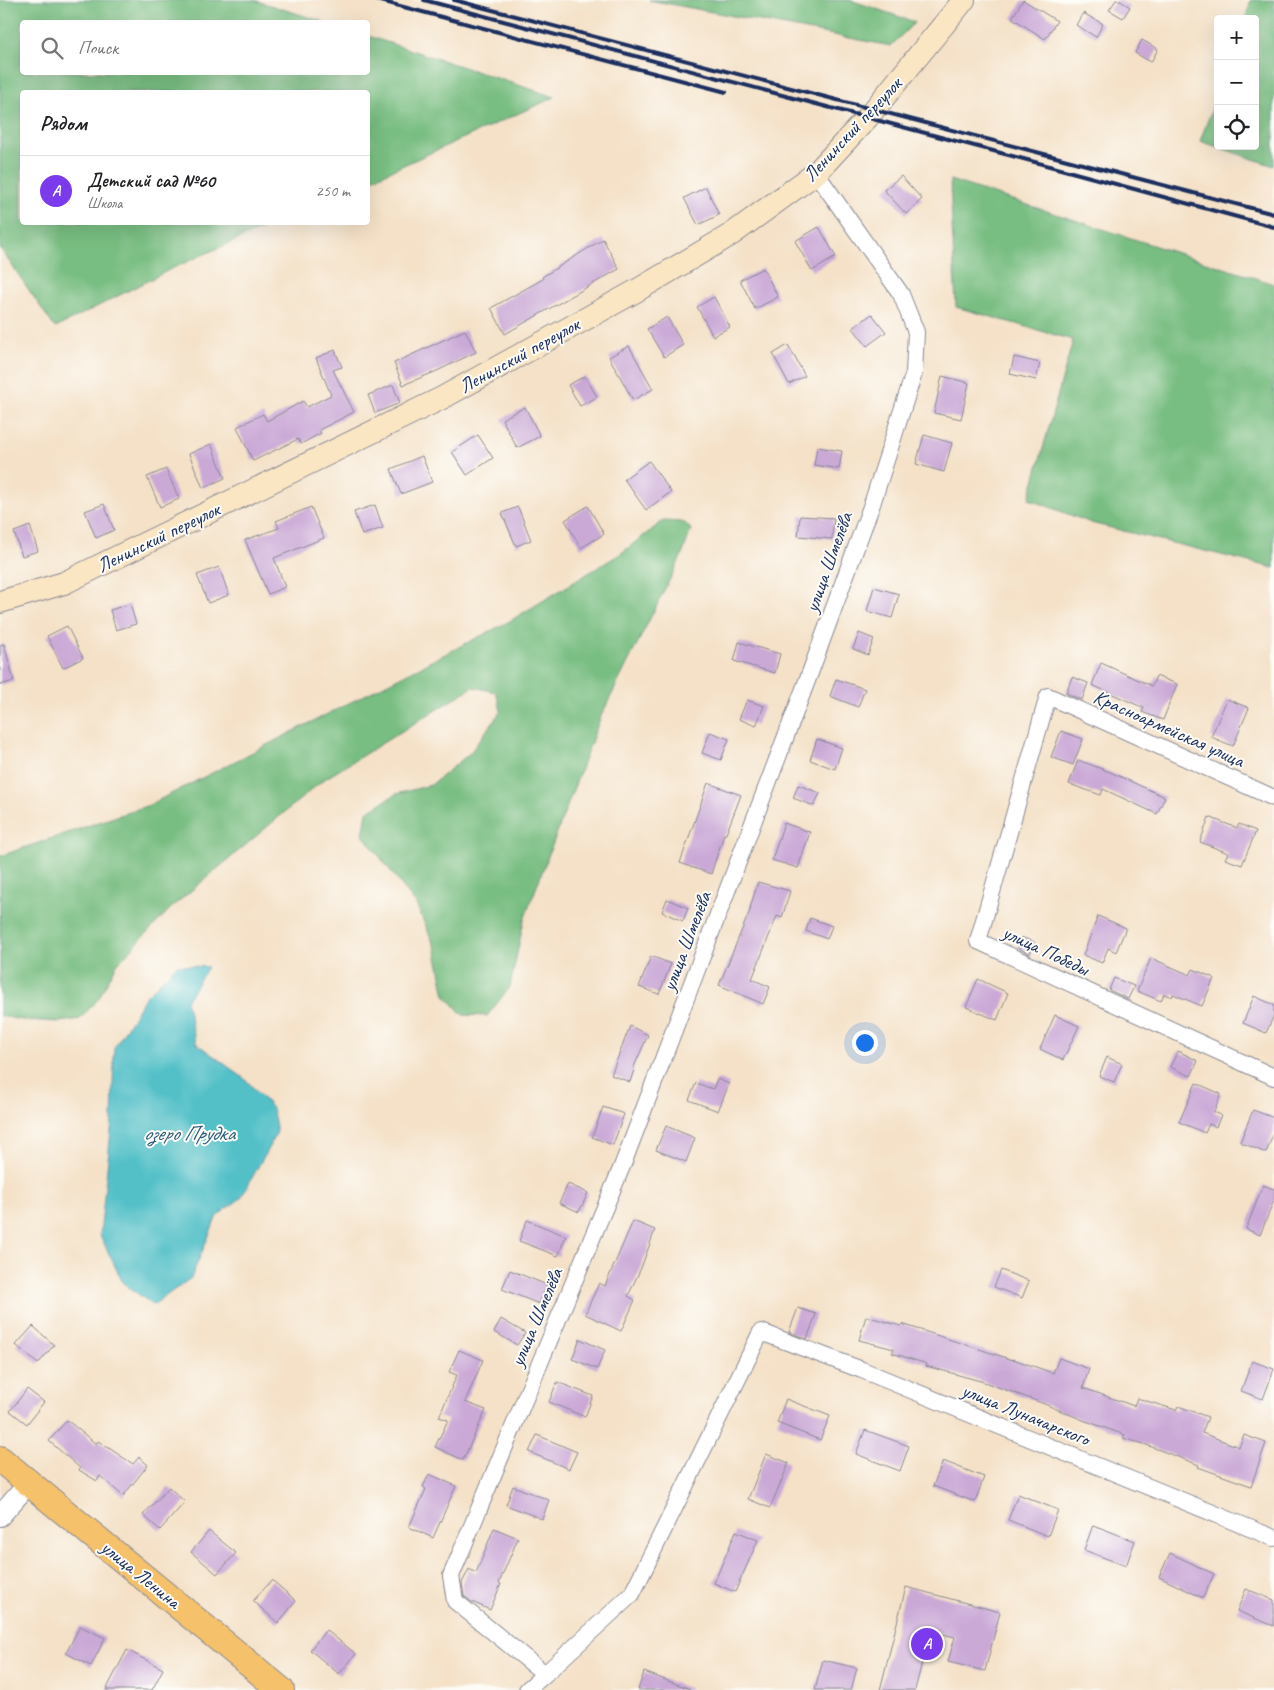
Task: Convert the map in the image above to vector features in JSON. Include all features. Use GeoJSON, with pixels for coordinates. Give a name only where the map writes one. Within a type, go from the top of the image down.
{"type":"FeatureCollection","features":[{"type":"Feature","properties":{"kind":"highway","name":"улица Ленина"},"geometry":{"type":"LineString","coordinates":[[0,1459],[282,1690]]}},
{"type":"Feature","properties":{"kind":"main road","name":"Ленинский переулок"},"geometry":{"type":"LineString","coordinates":[[0,602],[64,583],[442,398],[636,291],[732,234],[816,173],[868,117],[964,0]]}},
{"type":"Feature","properties":{"kind":"street","name":"улица Шмелёва"},"geometry":{"type":"LineString","coordinates":[[545,1674],[455,1601],[451,1576],[623,1164],[810,673],[872,504],[914,374],[916,332],[901,294],[816,173]]}},
{"type":"Feature","properties":{"kind":"street","name":"Красноармейская улица"},"geometry":{"type":"LineString","coordinates":[[1048,696],[1274,798]]}},
{"type":"Feature","properties":{"kind":"street","name":"улица Победы"},"geometry":{"type":"LineString","coordinates":[[1048,696],[978,941],[1274,1077]]}},
{"type":"Feature","properties":{"kind":"street","name":"улица Луначарского"},"geometry":{"type":"LineString","coordinates":[[545,1674],[632,1594],[761,1332],[862,1370],[1274,1538]]}},
{"type":"Feature","properties":{"kind":"street"},"geometry":{"type":"LineString","coordinates":[[0,1516],[29,1483]]}},
{"type":"Feature","properties":{"kind":"street"},"geometry":{"type":"LineString","coordinates":[[528,1690],[545,1674]]}},
{"type":"Feature","properties":{"kind":"green space"},"geometry":{"type":"Polygon","coordinates":[[[0,0],[254,0],[318,20],[20,20],[20,75],[370,75],[370,37],[555,97],[370,180],[370,90],[20,90],[20,225],[270,225],[171,269],[55,328],[0,248],[0,0]]]}},
{"type":"Feature","properties":{"kind":"green space"},"geometry":{"type":"Polygon","coordinates":[[[649,0],[850,0],[915,22],[891,46],[649,0]]]}},
{"type":"Feature","properties":{"kind":"green space"},"geometry":{"type":"Polygon","coordinates":[[[1251,0],[1274,0],[1274,166],[1227,150],[1259,150],[1259,15],[1246,15],[1251,0]]]}},
{"type":"Feature","properties":{"kind":"green space"},"geometry":{"type":"Polygon","coordinates":[[[1214,104],[1214,146],[1200,141],[1214,104]]]}},
{"type":"Feature","properties":{"kind":"green space"},"geometry":{"type":"Polygon","coordinates":[[[950,180],[1274,284],[1274,568],[1091,523],[1029,499],[1073,340],[956,307],[950,180]]]}},
{"type":"Feature","properties":{"kind":"green space"},"geometry":{"type":"Polygon","coordinates":[[[663,521],[684,522],[691,529],[683,553],[601,716],[524,920],[510,987],[487,1016],[463,1015],[445,995],[435,947],[416,904],[363,835],[367,812],[396,794],[431,785],[470,753],[501,711],[496,692],[473,687],[323,780],[173,906],[117,964],[99,998],[80,1019],[60,1022],[22,1020],[0,1016],[0,856],[149,805],[508,622],[620,554],[663,521]]]}},
{"type":"Feature","properties":{"kind":"water","name":"озеро Прудка"},"geometry":{"type":"Polygon","coordinates":[[[177,965],[208,967],[186,1001],[196,1043],[245,1079],[272,1108],[277,1132],[241,1198],[217,1216],[191,1278],[153,1305],[123,1283],[100,1235],[112,1121],[114,1048],[146,996],[177,965]]]}},
{"type":"Feature","properties":{"kind":"building"},"geometry":{"type":"Polygon","coordinates":[[[1023,0],[1057,21],[1045,39],[1012,18],[1023,0]]]}},
{"type":"Feature","properties":{"kind":"building"},"geometry":{"type":"Polygon","coordinates":[[[1116,0],[1130,7],[1123,18],[1109,10],[1116,0]]]}},
{"type":"Feature","properties":{"kind":"building"},"geometry":{"type":"Polygon","coordinates":[[[1083,13],[1103,24],[1096,37],[1076,25],[1083,13]]]}},
{"type":"Feature","properties":{"kind":"building"},"geometry":{"type":"Polygon","coordinates":[[[1142,40],[1158,49],[1151,62],[1135,53],[1142,40]]]}},
{"type":"Feature","properties":{"kind":"building"},"geometry":{"type":"Polygon","coordinates":[[[901,176],[922,199],[906,214],[884,190],[901,176]]]}},
{"type":"Feature","properties":{"kind":"building"},"geometry":{"type":"Polygon","coordinates":[[[706,187],[719,215],[698,225],[684,198],[706,187]]]}},
{"type":"Feature","properties":{"kind":"building"},"geometry":{"type":"Polygon","coordinates":[[[819,227],[836,257],[812,271],[795,241],[819,227]]]}},
{"type":"Feature","properties":{"kind":"building"},"geometry":{"type":"Polygon","coordinates":[[[603,239],[619,269],[505,334],[491,308],[543,279],[542,277],[603,239]]]}},
{"type":"Feature","properties":{"kind":"building"},"geometry":{"type":"Polygon","coordinates":[[[763,268],[778,297],[755,309],[740,280],[763,268]]]}},
{"type":"Feature","properties":{"kind":"building"},"geometry":{"type":"Polygon","coordinates":[[[714,297],[730,327],[713,336],[697,307],[714,297]]]}},
{"type":"Feature","properties":{"kind":"building"},"geometry":{"type":"Polygon","coordinates":[[[872,314],[886,332],[867,346],[853,328],[872,314]]]}},
{"type":"Feature","properties":{"kind":"building"},"geometry":{"type":"Polygon","coordinates":[[[667,317],[683,345],[664,357],[647,329],[667,317]]]}},
{"type":"Feature","properties":{"kind":"building"},"geometry":{"type":"Polygon","coordinates":[[[465,330],[476,352],[403,385],[394,363],[465,330]]]}},
{"type":"Feature","properties":{"kind":"building"},"geometry":{"type":"Polygon","coordinates":[[[788,345],[805,376],[789,384],[773,354],[788,345]]]}},
{"type":"Feature","properties":{"kind":"building"},"geometry":{"type":"Polygon","coordinates":[[[629,346],[653,389],[633,400],[609,357],[629,346]]]}},
{"type":"Feature","properties":{"kind":"building"},"geometry":{"type":"Polygon","coordinates":[[[335,350],[342,367],[333,370],[354,412],[319,430],[321,433],[301,444],[298,439],[253,461],[237,427],[263,414],[267,421],[303,401],[307,407],[331,395],[316,358],[335,350]]]}},
{"type":"Feature","properties":{"kind":"building"},"geometry":{"type":"Polygon","coordinates":[[[1014,357],[1040,363],[1036,380],[1010,374],[1014,357]]]}},
{"type":"Feature","properties":{"kind":"building"},"geometry":{"type":"Polygon","coordinates":[[[585,376],[597,397],[580,406],[568,385],[585,376]]]}},
{"type":"Feature","properties":{"kind":"building"},"geometry":{"type":"Polygon","coordinates":[[[942,376],[969,383],[961,419],[934,413],[942,376]]]}},
{"type":"Feature","properties":{"kind":"building"},"geometry":{"type":"Polygon","coordinates":[[[393,385],[400,403],[375,413],[368,395],[393,385]]]}},
{"type":"Feature","properties":{"kind":"building"},"geometry":{"type":"Polygon","coordinates":[[[525,407],[540,436],[517,448],[502,419],[525,407]]]}},
{"type":"Feature","properties":{"kind":"building"},"geometry":{"type":"Polygon","coordinates":[[[478,435],[493,458],[467,475],[452,452],[478,435]]]}},
{"type":"Feature","properties":{"kind":"building"},"geometry":{"type":"Polygon","coordinates":[[[924,435],[952,443],[944,472],[916,464],[924,435]]]}},
{"type":"Feature","properties":{"kind":"building"},"geometry":{"type":"Polygon","coordinates":[[[211,444],[225,478],[203,488],[189,454],[211,444]]]}},
{"type":"Feature","properties":{"kind":"building"},"geometry":{"type":"Polygon","coordinates":[[[817,447],[842,451],[839,469],[814,465],[817,447]]]}},
{"type":"Feature","properties":{"kind":"building"},"geometry":{"type":"Polygon","coordinates":[[[422,456],[432,482],[401,494],[391,469],[422,456]]]}},
{"type":"Feature","properties":{"kind":"building"},"geometry":{"type":"Polygon","coordinates":[[[649,461],[671,492],[646,510],[624,479],[649,461]]]}},
{"type":"Feature","properties":{"kind":"building"},"geometry":{"type":"Polygon","coordinates":[[[166,469],[179,499],[160,507],[147,477],[166,469]]]}},
{"type":"Feature","properties":{"kind":"building"},"geometry":{"type":"Polygon","coordinates":[[[104,504],[114,530],[96,538],[85,511],[104,504]]]}},
{"type":"Feature","properties":{"kind":"building"},"geometry":{"type":"Polygon","coordinates":[[[375,505],[383,528],[362,535],[354,512],[375,505]]]}},
{"type":"Feature","properties":{"kind":"building"},"geometry":{"type":"Polygon","coordinates":[[[588,506],[604,534],[581,548],[565,520],[588,506]]]}},
{"type":"Feature","properties":{"kind":"building"},"geometry":{"type":"Polygon","coordinates":[[[311,507],[324,538],[274,558],[285,587],[268,594],[245,540],[279,528],[276,521],[311,507]]]}},
{"type":"Feature","properties":{"kind":"building"},"geometry":{"type":"Polygon","coordinates":[[[518,507],[531,540],[516,546],[502,513],[518,507]]]}},
{"type":"Feature","properties":{"kind":"building"},"geometry":{"type":"Polygon","coordinates":[[[800,516],[834,518],[832,539],[798,536],[800,516]]]}},
{"type":"Feature","properties":{"kind":"building"},"geometry":{"type":"Polygon","coordinates":[[[30,526],[38,551],[22,556],[14,532],[30,526]]]}},
{"type":"Feature","properties":{"kind":"building"},"geometry":{"type":"Polygon","coordinates":[[[219,567],[229,595],[208,603],[197,575],[219,567]]]}},
{"type":"Feature","properties":{"kind":"building"},"geometry":{"type":"Polygon","coordinates":[[[874,587],[899,594],[892,618],[867,611],[874,587]]]}},
{"type":"Feature","properties":{"kind":"building"},"geometry":{"type":"Polygon","coordinates":[[[130,604],[136,624],[116,630],[110,610],[130,604]]]}},
{"type":"Feature","properties":{"kind":"building"},"geometry":{"type":"Polygon","coordinates":[[[67,626],[83,658],[63,668],[47,636],[67,626]]]}},
{"type":"Feature","properties":{"kind":"building"},"geometry":{"type":"Polygon","coordinates":[[[859,633],[874,639],[868,655],[853,649],[859,633]]]}},
{"type":"Feature","properties":{"kind":"building"},"geometry":{"type":"Polygon","coordinates":[[[739,642],[780,654],[775,673],[734,661],[739,642]]]}},
{"type":"Feature","properties":{"kind":"building"},"geometry":{"type":"Polygon","coordinates":[[[4,644],[14,681],[0,685],[0,645],[4,644]]]}},
{"type":"Feature","properties":{"kind":"building"},"geometry":{"type":"Polygon","coordinates":[[[1101,663],[1152,686],[1156,676],[1177,684],[1163,720],[1142,712],[1144,708],[1092,685],[1101,663]]]}},
{"type":"Feature","properties":{"kind":"building"},"geometry":{"type":"Polygon","coordinates":[[[1072,677],[1088,683],[1082,700],[1066,693],[1072,677]]]}},
{"type":"Feature","properties":{"kind":"building"},"geometry":{"type":"Polygon","coordinates":[[[836,679],[865,689],[858,707],[830,696],[836,679]]]}},
{"type":"Feature","properties":{"kind":"building"},"geometry":{"type":"Polygon","coordinates":[[[1227,699],[1249,708],[1233,746],[1211,737],[1227,699]]]}},
{"type":"Feature","properties":{"kind":"building"},"geometry":{"type":"Polygon","coordinates":[[[747,700],[764,706],[756,726],[739,719],[747,700]]]}},
{"type":"Feature","properties":{"kind":"building"},"geometry":{"type":"Polygon","coordinates":[[[1061,731],[1083,739],[1073,765],[1051,757],[1061,731]]]}},
{"type":"Feature","properties":{"kind":"building"},"geometry":{"type":"Polygon","coordinates":[[[710,732],[729,739],[721,760],[702,753],[710,732]]]}},
{"type":"Feature","properties":{"kind":"building"},"geometry":{"type":"Polygon","coordinates":[[[817,739],[842,748],[835,769],[810,760],[817,739]]]}},
{"type":"Feature","properties":{"kind":"building"},"geometry":{"type":"Polygon","coordinates":[[[1078,760],[1165,797],[1157,814],[1103,789],[1101,795],[1069,784],[1078,760]]]}},
{"type":"Feature","properties":{"kind":"building"},"geometry":{"type":"Polygon","coordinates":[[[708,783],[741,795],[726,834],[724,834],[711,874],[680,863],[708,783]]]}},
{"type":"Feature","properties":{"kind":"building"},"geometry":{"type":"Polygon","coordinates":[[[798,785],[820,793],[814,806],[793,798],[798,785]]]}},
{"type":"Feature","properties":{"kind":"building"},"geometry":{"type":"Polygon","coordinates":[[[1209,817],[1237,828],[1239,824],[1256,831],[1242,865],[1225,859],[1228,853],[1200,842],[1209,817]]]}},
{"type":"Feature","properties":{"kind":"building"},"geometry":{"type":"Polygon","coordinates":[[[784,823],[810,832],[798,868],[772,860],[784,823]]]}},
{"type":"Feature","properties":{"kind":"building"},"geometry":{"type":"Polygon","coordinates":[[[758,882],[790,891],[782,918],[777,916],[752,979],[770,987],[763,1004],[719,985],[751,908],[758,882]]]}},
{"type":"Feature","properties":{"kind":"building"},"geometry":{"type":"Polygon","coordinates":[[[667,899],[688,908],[683,921],[662,912],[667,899]]]}},
{"type":"Feature","properties":{"kind":"building"},"geometry":{"type":"Polygon","coordinates":[[[1098,916],[1126,928],[1116,952],[1108,948],[1102,963],[1083,955],[1098,916]]]}},
{"type":"Feature","properties":{"kind":"building"},"geometry":{"type":"Polygon","coordinates":[[[810,918],[832,926],[827,939],[806,931],[810,918]]]}},
{"type":"Feature","properties":{"kind":"building"},"geometry":{"type":"Polygon","coordinates":[[[1021,937],[1034,942],[1030,954],[1018,948],[1021,937]]]}},
{"type":"Feature","properties":{"kind":"building"},"geometry":{"type":"Polygon","coordinates":[[[651,956],[671,964],[659,994],[639,987],[651,956]]]}},
{"type":"Feature","properties":{"kind":"building"},"geometry":{"type":"Polygon","coordinates":[[[1151,958],[1190,975],[1193,969],[1214,978],[1202,1006],[1173,994],[1172,997],[1164,994],[1161,1001],[1137,991],[1151,958]]]}},
{"type":"Feature","properties":{"kind":"building"},"geometry":{"type":"Polygon","coordinates":[[[1114,978],[1134,986],[1128,999],[1109,990],[1114,978]]]}},
{"type":"Feature","properties":{"kind":"building"},"geometry":{"type":"Polygon","coordinates":[[[978,979],[1008,993],[997,1020],[966,1007],[978,979]]]}},
{"type":"Feature","properties":{"kind":"building"},"geometry":{"type":"Polygon","coordinates":[[[1254,996],[1274,1005],[1274,1015],[1266,1033],[1243,1023],[1254,996]]]}},
{"type":"Feature","properties":{"kind":"building"},"geometry":{"type":"Polygon","coordinates":[[[1055,1015],[1079,1026],[1063,1060],[1040,1049],[1055,1015]]]}},
{"type":"Feature","properties":{"kind":"building"},"geometry":{"type":"Polygon","coordinates":[[[630,1026],[648,1035],[633,1069],[630,1082],[611,1075],[630,1026]]]}},
{"type":"Feature","properties":{"kind":"building"},"geometry":{"type":"Polygon","coordinates":[[[1178,1051],[1198,1061],[1191,1076],[1170,1067],[1178,1051]]]}},
{"type":"Feature","properties":{"kind":"building"},"geometry":{"type":"Polygon","coordinates":[[[1107,1057],[1122,1064],[1114,1082],[1099,1076],[1107,1057]]]}},
{"type":"Feature","properties":{"kind":"building"},"geometry":{"type":"Polygon","coordinates":[[[717,1079],[729,1084],[718,1111],[689,1100],[696,1083],[713,1089],[717,1079]]]}},
{"type":"Feature","properties":{"kind":"building"},"geometry":{"type":"Polygon","coordinates":[[[1196,1083],[1221,1094],[1214,1112],[1221,1115],[1216,1127],[1209,1124],[1205,1133],[1179,1122],[1196,1083]]]}},
{"type":"Feature","properties":{"kind":"building"},"geometry":{"type":"Polygon","coordinates":[[[603,1107],[624,1114],[613,1145],[592,1137],[603,1107]]]}},
{"type":"Feature","properties":{"kind":"building"},"geometry":{"type":"Polygon","coordinates":[[[1253,1110],[1274,1118],[1274,1131],[1266,1153],[1240,1142],[1253,1110]]]}},
{"type":"Feature","properties":{"kind":"building"},"geometry":{"type":"Polygon","coordinates":[[[666,1126],[695,1138],[686,1162],[656,1150],[666,1126]]]}},
{"type":"Feature","properties":{"kind":"building"},"geometry":{"type":"Polygon","coordinates":[[[568,1184],[588,1193],[579,1212],[559,1203],[568,1184]]]}},
{"type":"Feature","properties":{"kind":"building"},"geometry":{"type":"Polygon","coordinates":[[[1263,1185],[1274,1189],[1274,1200],[1260,1235],[1246,1229],[1263,1185]]]}},
{"type":"Feature","properties":{"kind":"building"},"geometry":{"type":"Polygon","coordinates":[[[527,1220],[566,1236],[558,1256],[519,1241],[527,1220]]]}},
{"type":"Feature","properties":{"kind":"building"},"geometry":{"type":"Polygon","coordinates":[[[633,1221],[655,1230],[628,1296],[635,1300],[621,1331],[585,1314],[599,1283],[605,1286],[633,1221]]]}},
{"type":"Feature","properties":{"kind":"building"},"geometry":{"type":"Polygon","coordinates":[[[510,1270],[547,1285],[539,1304],[502,1289],[510,1270]]]}},
{"type":"Feature","properties":{"kind":"building"},"geometry":{"type":"Polygon","coordinates":[[[1001,1270],[1029,1281],[1022,1298],[994,1287],[1001,1270]]]}},
{"type":"Feature","properties":{"kind":"building"},"geometry":{"type":"Polygon","coordinates":[[[798,1308],[816,1314],[807,1339],[789,1332],[798,1308]]]}},
{"type":"Feature","properties":{"kind":"building"},"geometry":{"type":"Polygon","coordinates":[[[866,1316],[901,1326],[902,1324],[1053,1373],[1059,1358],[1089,1369],[1083,1388],[1134,1406],[1137,1398],[1176,1410],[1178,1406],[1208,1417],[1202,1433],[1239,1447],[1244,1435],[1266,1443],[1251,1486],[1198,1467],[1199,1465],[1144,1444],[1123,1438],[1125,1435],[1042,1403],[984,1382],[926,1366],[927,1364],[892,1353],[894,1349],[859,1340],[866,1316]]]}},
{"type":"Feature","properties":{"kind":"building"},"geometry":{"type":"Polygon","coordinates":[[[501,1319],[525,1333],[517,1345],[494,1332],[501,1319]]]}},
{"type":"Feature","properties":{"kind":"building"},"geometry":{"type":"Polygon","coordinates":[[[33,1326],[54,1345],[38,1364],[16,1345],[33,1326]]]}},
{"type":"Feature","properties":{"kind":"building"},"geometry":{"type":"Polygon","coordinates":[[[580,1339],[605,1350],[597,1369],[572,1359],[580,1339]]]}},
{"type":"Feature","properties":{"kind":"building"},"geometry":{"type":"Polygon","coordinates":[[[459,1350],[483,1360],[465,1402],[486,1410],[463,1460],[435,1447],[448,1420],[439,1417],[457,1375],[449,1372],[459,1350]]]}},
{"type":"Feature","properties":{"kind":"building"},"geometry":{"type":"Polygon","coordinates":[[[1252,1361],[1274,1369],[1263,1399],[1241,1391],[1252,1361]]]}},
{"type":"Feature","properties":{"kind":"building"},"geometry":{"type":"Polygon","coordinates":[[[557,1382],[593,1396],[585,1417],[549,1402],[557,1382]]]}},
{"type":"Feature","properties":{"kind":"building"},"geometry":{"type":"Polygon","coordinates":[[[27,1389],[44,1402],[27,1424],[10,1411],[27,1389]]]}},
{"type":"Feature","properties":{"kind":"building"},"geometry":{"type":"Polygon","coordinates":[[[786,1399],[830,1416],[820,1440],[777,1423],[786,1399]]]}},
{"type":"Feature","properties":{"kind":"building"},"geometry":{"type":"Polygon","coordinates":[[[67,1420],[96,1444],[98,1441],[133,1464],[139,1457],[148,1465],[123,1496],[100,1476],[97,1481],[79,1470],[80,1468],[49,1441],[67,1420]]]}},
{"type":"Feature","properties":{"kind":"building"},"geometry":{"type":"Polygon","coordinates":[[[865,1430],[909,1446],[900,1471],[856,1454],[865,1430]]]}},
{"type":"Feature","properties":{"kind":"building"},"geometry":{"type":"Polygon","coordinates":[[[537,1435],[577,1452],[569,1469],[529,1452],[537,1435]]]}},
{"type":"Feature","properties":{"kind":"building"},"geometry":{"type":"Polygon","coordinates":[[[766,1454],[789,1463],[770,1508],[748,1499],[766,1454]]]}},
{"type":"Feature","properties":{"kind":"building"},"geometry":{"type":"Polygon","coordinates":[[[943,1461],[984,1477],[975,1502],[933,1486],[943,1461]]]}},
{"type":"Feature","properties":{"kind":"building"},"geometry":{"type":"Polygon","coordinates":[[[429,1474],[456,1486],[433,1538],[409,1527],[426,1489],[423,1487],[429,1474]]]}},
{"type":"Feature","properties":{"kind":"building"},"geometry":{"type":"Polygon","coordinates":[[[513,1486],[549,1500],[542,1519],[506,1505],[513,1486]]]}},
{"type":"Feature","properties":{"kind":"building"},"geometry":{"type":"Polygon","coordinates":[[[169,1487],[185,1502],[160,1530],[143,1515],[169,1487]]]}},
{"type":"Feature","properties":{"kind":"building"},"geometry":{"type":"Polygon","coordinates":[[[1018,1494],[1058,1510],[1048,1536],[1008,1520],[1018,1494]]]}},
{"type":"Feature","properties":{"kind":"building"},"geometry":{"type":"Polygon","coordinates":[[[1093,1525],[1135,1541],[1126,1566],[1084,1550],[1093,1525]]]}},
{"type":"Feature","properties":{"kind":"building"},"geometry":{"type":"Polygon","coordinates":[[[494,1528],[518,1538],[490,1610],[464,1596],[462,1583],[469,1569],[476,1573],[494,1528]]]}},
{"type":"Feature","properties":{"kind":"building"},"geometry":{"type":"Polygon","coordinates":[[[209,1531],[236,1553],[217,1574],[191,1552],[209,1531]]]}},
{"type":"Feature","properties":{"kind":"building"},"geometry":{"type":"Polygon","coordinates":[[[736,1531],[758,1540],[735,1592],[714,1583],[736,1531]]]}},
{"type":"Feature","properties":{"kind":"building"},"geometry":{"type":"Polygon","coordinates":[[[1170,1553],[1214,1574],[1203,1598],[1159,1577],[1170,1553]]]}},
{"type":"Feature","properties":{"kind":"building"},"geometry":{"type":"Polygon","coordinates":[[[272,1580],[296,1601],[278,1623],[253,1601],[272,1580]]]}},
{"type":"Feature","properties":{"kind":"building"},"geometry":{"type":"Polygon","coordinates":[[[906,1587],[1000,1612],[985,1671],[948,1662],[955,1637],[930,1631],[915,1690],[880,1690],[906,1587]]]}},
{"type":"Feature","properties":{"kind":"building"},"geometry":{"type":"Polygon","coordinates":[[[1246,1589],[1274,1600],[1274,1626],[1237,1611],[1246,1589]]]}},
{"type":"Feature","properties":{"kind":"building"},"geometry":{"type":"Polygon","coordinates":[[[80,1626],[105,1638],[91,1666],[66,1653],[80,1626]]]}},
{"type":"Feature","properties":{"kind":"building"},"geometry":{"type":"Polygon","coordinates":[[[326,1630],[356,1654],[339,1674],[310,1650],[326,1630]]]}},
{"type":"Feature","properties":{"kind":"building"},"geometry":{"type":"Polygon","coordinates":[[[127,1650],[163,1669],[152,1690],[106,1690],[127,1650]]]}},
{"type":"Feature","properties":{"kind":"building"},"geometry":{"type":"Polygon","coordinates":[[[823,1660],[857,1668],[851,1690],[815,1690],[823,1660]]]}},
{"type":"Feature","properties":{"kind":"building"},"geometry":{"type":"Polygon","coordinates":[[[644,1672],[690,1689],[690,1690],[638,1690],[644,1672]]]}},
{"type":"Feature","properties":{"kind":"railway"},"geometry":{"type":"LineString","coordinates":[[377,0],[726,92]]}},
{"type":"Feature","properties":{"kind":"railway"},"geometry":{"type":"LineString","coordinates":[[424,0],[1274,227]]}},
{"type":"Feature","properties":{"kind":"railway"},"geometry":{"type":"LineString","coordinates":[[454,0],[1274,214]]}},
{"type":"Feature","properties":{"kind":"place","name":"Детский сад №60"},"geometry":{"type":"Point","coordinates":[927,1644]}}]}
